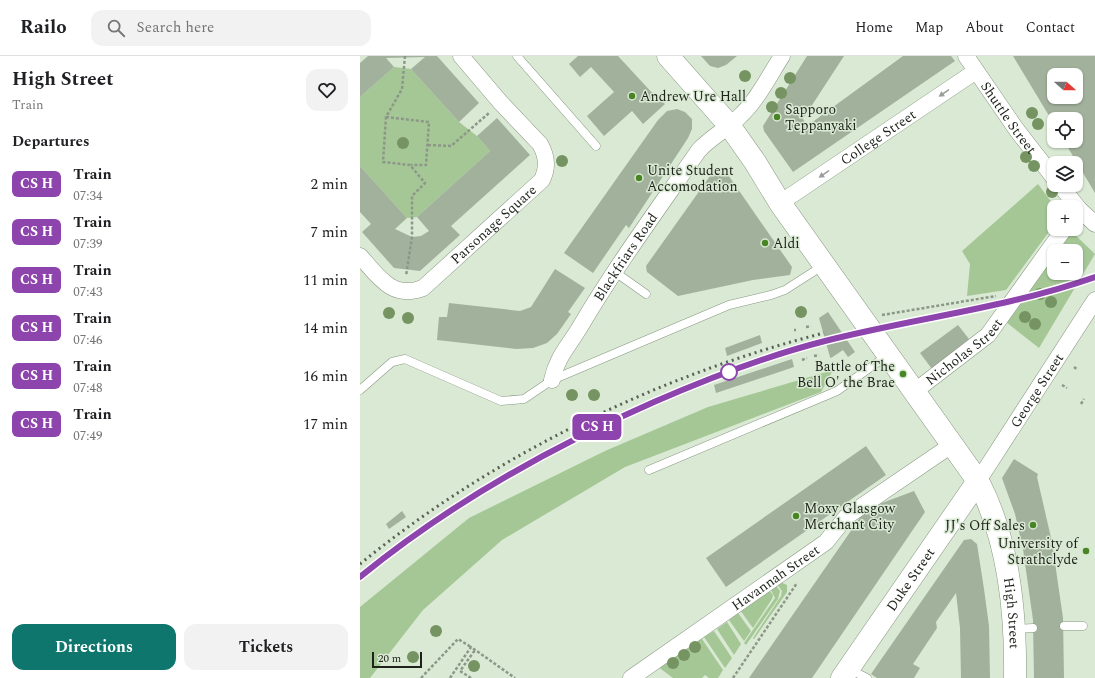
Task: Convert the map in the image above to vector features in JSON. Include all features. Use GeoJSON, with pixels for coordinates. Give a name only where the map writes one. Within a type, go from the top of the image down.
{"type":"FeatureCollection","features":[{"type":"Feature","properties":{"kind":"main road","name":"High Street"},"geometry":{"type":"LineString","coordinates":[[668,56],[729,125],[755,162],[780,203],[978,481],[988,501],[999,533],[1012,602],[1024,628],[1015,678]]}},
{"type":"Feature","properties":{"kind":"main road","name":"Duke Street"},"geometry":{"type":"LineString","coordinates":[[852,675],[978,481]]}},
{"type":"Feature","properties":{"kind":"street","name":"Parsonage Square"},"geometry":{"type":"LineString","coordinates":[[401,292],[412,292],[423,288],[542,180],[547,163],[543,149],[501,103],[462,56]]}},
{"type":"Feature","properties":{"kind":"street","name":"Blackfriars Road"},"geometry":{"type":"LineString","coordinates":[[552,380],[556,364],[574,337],[595,300],[699,150],[710,139],[740,117],[782,56]]}},
{"type":"Feature","properties":{"kind":"street","name":"Shuttle Street"},"geometry":{"type":"LineString","coordinates":[[966,56],[1016,129],[1047,169]]}},
{"type":"Feature","properties":{"kind":"street","name":"College Street"},"geometry":{"type":"LineString","coordinates":[[780,203],[976,71]]}},
{"type":"Feature","properties":{"kind":"street"},"geometry":{"type":"LineString","coordinates":[[1083,215],[1095,224]]}},
{"type":"Feature","properties":{"kind":"street","name":"Nicholas Street"},"geometry":{"type":"LineString","coordinates":[[915,391],[988,335],[1059,236]]}},
{"type":"Feature","properties":{"kind":"street"},"geometry":{"type":"LineString","coordinates":[[360,256],[384,282],[401,292]]}},
{"type":"Feature","properties":{"kind":"street","name":"George Street"},"geometry":{"type":"LineString","coordinates":[[978,481],[1095,300]]}},
{"type":"Feature","properties":{"kind":"street","name":"Havannah Street"},"geometry":{"type":"LineString","coordinates":[[631,678],[826,542],[846,517],[953,444]]}},
{"type":"Feature","properties":{"kind":"lane"},"geometry":{"type":"LineString","coordinates":[[517,56],[596,146]]}},
{"type":"Feature","properties":{"kind":"lane"},"geometry":{"type":"LineString","coordinates":[[360,390],[392,362],[406,359],[501,401],[524,399],[552,380],[729,305],[778,293],[824,264]]}},
{"type":"Feature","properties":{"kind":"lane"},"geometry":{"type":"LineString","coordinates":[[615,272],[646,294]]}},
{"type":"Feature","properties":{"kind":"lane"},"geometry":{"type":"LineString","coordinates":[[649,470],[837,391],[888,355]]}},
{"type":"Feature","properties":{"kind":"lane"},"geometry":{"type":"LineString","coordinates":[[1064,626],[1083,626]]}},
{"type":"Feature","properties":{"kind":"path"},"geometry":{"type":"LineString","coordinates":[[386,117],[429,122],[426,165],[383,162],[386,117],[402,89],[406,56]]}},
{"type":"Feature","properties":{"kind":"path"},"geometry":{"type":"LineString","coordinates":[[428,145],[451,146],[501,103]]}},
{"type":"Feature","properties":{"kind":"path"},"geometry":{"type":"LineString","coordinates":[[401,292],[408,270],[412,237],[412,196],[425,183],[410,165]]}},
{"type":"Feature","properties":{"kind":"path"},"geometry":{"type":"LineString","coordinates":[[864,320],[1020,291]]}},
{"type":"Feature","properties":{"kind":"path"},"geometry":{"type":"LineString","coordinates":[[806,327],[811,326]]}},
{"type":"Feature","properties":{"kind":"path"},"geometry":{"type":"LineString","coordinates":[[814,356],[819,355]]}},
{"type":"Feature","properties":{"kind":"path"},"geometry":{"type":"LineString","coordinates":[[802,360],[807,358]]}},
{"type":"Feature","properties":{"kind":"path"},"geometry":{"type":"LineString","coordinates":[[1074,367],[1078,370]]}},
{"type":"Feature","properties":{"kind":"path"},"geometry":{"type":"LineString","coordinates":[[1062,385],[1067,388]]}},
{"type":"Feature","properties":{"kind":"path"},"geometry":{"type":"LineString","coordinates":[[1081,404],[1084,399]]}},
{"type":"Feature","properties":{"kind":"path"},"geometry":{"type":"LineString","coordinates":[[733,678],[801,577]]}},
{"type":"Feature","properties":{"kind":"path"},"geometry":{"type":"LineString","coordinates":[[421,678],[458,639],[515,678]]}},
{"type":"Feature","properties":{"kind":"path"},"geometry":{"type":"LineString","coordinates":[[450,678],[471,647]]}},
{"type":"Feature","properties":{"kind":"path"},"geometry":{"type":"LineString","coordinates":[[471,678],[460,670],[476,650]]}},
{"type":"Feature","properties":{"kind":"green space"},"geometry":{"type":"Polygon","coordinates":[[[394,67],[411,69],[459,122],[477,136],[490,151],[417,217],[407,218],[360,166],[360,97],[394,67]]]}},
{"type":"Feature","properties":{"kind":"green space"},"geometry":{"type":"Polygon","coordinates":[[[1038,184],[1050,200],[1047,200],[1047,234],[1006,290],[967,296],[970,264],[962,251],[1038,184]]]}},
{"type":"Feature","properties":{"kind":"green space"},"geometry":{"type":"Polygon","coordinates":[[[1066,236],[1076,236],[1095,254],[1083,274],[1083,244],[1060,244],[1066,236]]]}},
{"type":"Feature","properties":{"kind":"green space"},"geometry":{"type":"Polygon","coordinates":[[[1047,263],[1047,280],[1080,280],[1039,348],[1006,322],[1047,263]]]}},
{"type":"Feature","properties":{"kind":"green space"},"geometry":{"type":"Polygon","coordinates":[[[833,370],[821,392],[625,467],[502,540],[423,610],[370,678],[360,678],[360,607],[469,518],[605,451],[708,407],[833,370]]]}},
{"type":"Feature","properties":{"kind":"green space"},"geometry":{"type":"Polygon","coordinates":[[[780,582],[787,585],[787,592],[754,639],[753,638],[781,596],[782,591],[777,584],[780,582]]]}},
{"type":"Feature","properties":{"kind":"green space"},"geometry":{"type":"Polygon","coordinates":[[[775,584],[780,591],[778,599],[746,645],[744,643],[775,598],[770,588],[775,584]]]}},
{"type":"Feature","properties":{"kind":"green space"},"geometry":{"type":"Polygon","coordinates":[[[769,590],[773,595],[772,599],[753,628],[740,610],[769,590]]]}},
{"type":"Feature","properties":{"kind":"green space"},"geometry":{"type":"Polygon","coordinates":[[[738,613],[751,631],[744,641],[729,620],[738,613]]]}},
{"type":"Feature","properties":{"kind":"green space"},"geometry":{"type":"Polygon","coordinates":[[[727,622],[741,644],[734,655],[717,629],[727,622]]]}},
{"type":"Feature","properties":{"kind":"green space"},"geometry":{"type":"Polygon","coordinates":[[[714,631],[732,658],[725,668],[704,637],[714,631]]]}},
{"type":"Feature","properties":{"kind":"green space"},"geometry":{"type":"Polygon","coordinates":[[[700,636],[723,670],[718,678],[709,678],[705,675],[702,678],[673,678],[657,666],[700,636]]]}},
{"type":"Feature","properties":{"kind":"building"},"geometry":{"type":"Polygon","coordinates":[[[368,56],[437,56],[479,103],[459,122],[411,69],[425,57],[386,58],[394,67],[360,97],[360,63],[368,56]]]}},
{"type":"Feature","properties":{"kind":"building","name":"Andrew Ure Hall"},"geometry":{"type":"Polygon","coordinates":[[[578,56],[618,56],[655,96],[656,95],[665,104],[643,124],[632,111],[604,136],[587,116],[614,92],[591,67],[580,77],[569,64],[578,56]]]}},
{"type":"Feature","properties":{"kind":"building"},"geometry":{"type":"Polygon","coordinates":[[[701,56],[737,56],[726,65],[718,68],[710,66],[701,56]]]}},
{"type":"Feature","properties":{"kind":"building"},"geometry":{"type":"Polygon","coordinates":[[[807,56],[844,56],[803,119],[807,126],[903,56],[951,56],[955,61],[793,172],[764,131],[763,126],[807,56]]]}},
{"type":"Feature","properties":{"kind":"building"},"geometry":{"type":"Polygon","coordinates":[[[1013,56],[1095,56],[1095,193],[1083,173],[1083,156],[1073,156],[1068,148],[1083,148],[1083,112],[1047,112],[1013,56]]]}},
{"type":"Feature","properties":{"kind":"building","name":"Unite Student Accomodation"},"geometry":{"type":"Polygon","coordinates":[[[677,109],[685,112],[692,119],[692,129],[688,138],[629,228],[626,225],[593,273],[564,253],[658,120],[667,111],[677,109]]]}},
{"type":"Feature","properties":{"kind":"building"},"geometry":{"type":"Polygon","coordinates":[[[497,118],[530,155],[451,226],[460,235],[420,271],[394,268],[362,232],[371,224],[360,212],[360,166],[407,218],[395,229],[412,237],[421,236],[429,231],[417,217],[490,151],[477,136],[497,118]]]}},
{"type":"Feature","properties":{"kind":"building"},"geometry":{"type":"Polygon","coordinates":[[[715,169],[724,169],[792,267],[790,275],[753,280],[678,296],[647,272],[646,266],[715,169]]]}},
{"type":"Feature","properties":{"kind":"building"},"geometry":{"type":"Polygon","coordinates":[[[555,269],[585,288],[568,312],[571,314],[557,334],[547,343],[533,348],[516,349],[437,340],[439,317],[447,317],[449,303],[520,311],[531,307],[555,269]]]}},
{"type":"Feature","properties":{"kind":"building"},"geometry":{"type":"Polygon","coordinates":[[[828,312],[855,352],[848,357],[843,350],[831,358],[830,357],[819,318],[828,312]]]}},
{"type":"Feature","properties":{"kind":"building"},"geometry":{"type":"Polygon","coordinates":[[[958,325],[969,339],[955,350],[956,352],[932,369],[920,353],[958,325]]]}},
{"type":"Feature","properties":{"kind":"building"},"geometry":{"type":"Polygon","coordinates":[[[760,335],[762,343],[727,356],[725,348],[760,335]]]}},
{"type":"Feature","properties":{"kind":"building"},"geometry":{"type":"Polygon","coordinates":[[[792,359],[794,367],[716,393],[714,385],[792,359]]]}},
{"type":"Feature","properties":{"kind":"building","name":"Moxy Glasgow Merchant City"},"geometry":{"type":"Polygon","coordinates":[[[866,446],[886,475],[726,587],[706,558],[866,446]]]}},
{"type":"Feature","properties":{"kind":"building"},"geometry":{"type":"Polygon","coordinates":[[[1014,459],[1038,474],[1037,477],[1052,542],[1063,618],[1064,678],[1034,678],[1033,620],[1023,549],[1015,514],[1002,478],[1014,459]]]}},
{"type":"Feature","properties":{"kind":"building"},"geometry":{"type":"Polygon","coordinates":[[[914,491],[925,512],[812,678],[749,678],[866,509],[914,491]]]}},
{"type":"Feature","properties":{"kind":"building"},"geometry":{"type":"Polygon","coordinates":[[[402,511],[406,517],[389,529],[386,524],[402,511]]]}},
{"type":"Feature","properties":{"kind":"building"},"geometry":{"type":"Polygon","coordinates":[[[971,539],[977,544],[984,589],[989,626],[990,678],[961,678],[960,628],[956,593],[936,622],[937,628],[913,664],[920,668],[914,678],[877,678],[871,674],[964,540],[971,539]]]}},
{"type":"Feature","properties":{"kind":"railway"},"geometry":{"type":"LineString","coordinates":[[360,564],[411,525],[465,488],[521,455],[580,424],[639,396],[700,372],[762,351],[824,333]]}},
{"type":"Feature","properties":{"kind":"railway"},"geometry":{"type":"LineString","coordinates":[[360,577],[412,537],[466,500],[522,466],[581,435],[640,407],[701,382],[763,360],[826,341]]}},
{"type":"Feature","properties":{"kind":"train"},"geometry":{"type":"LineString","coordinates":[[360,577],[427,526],[480,490],[552,450],[596,428],[685,389],[732,370],[789,351],[826,341],[967,312],[1029,297],[1095,277]]}},
{"type":"Feature","properties":{"kind":"place","name":"Andrew Ure Hall"},"geometry":{"type":"Point","coordinates":[632,96]}},
{"type":"Feature","properties":{"kind":"place","name":"Sapporo Teppanyaki"},"geometry":{"type":"Point","coordinates":[777,117]}},
{"type":"Feature","properties":{"kind":"place","name":"Unite Student Accomodation"},"geometry":{"type":"Point","coordinates":[639,178]}},
{"type":"Feature","properties":{"kind":"place","name":"Aldi"},"geometry":{"type":"Point","coordinates":[765,243]}},
{"type":"Feature","properties":{"kind":"place","name":"Battle of The Bell O' the Brae"},"geometry":{"type":"Point","coordinates":[903,374]}},
{"type":"Feature","properties":{"kind":"place","name":"Moxy Glasgow Merchant City"},"geometry":{"type":"Point","coordinates":[796,516]}},
{"type":"Feature","properties":{"kind":"place","name":"JJ's Off Sales"},"geometry":{"type":"Point","coordinates":[1033,525]}},
{"type":"Feature","properties":{"kind":"place","name":"University of Strathclyde"},"geometry":{"type":"Point","coordinates":[1086,551]}}]}
